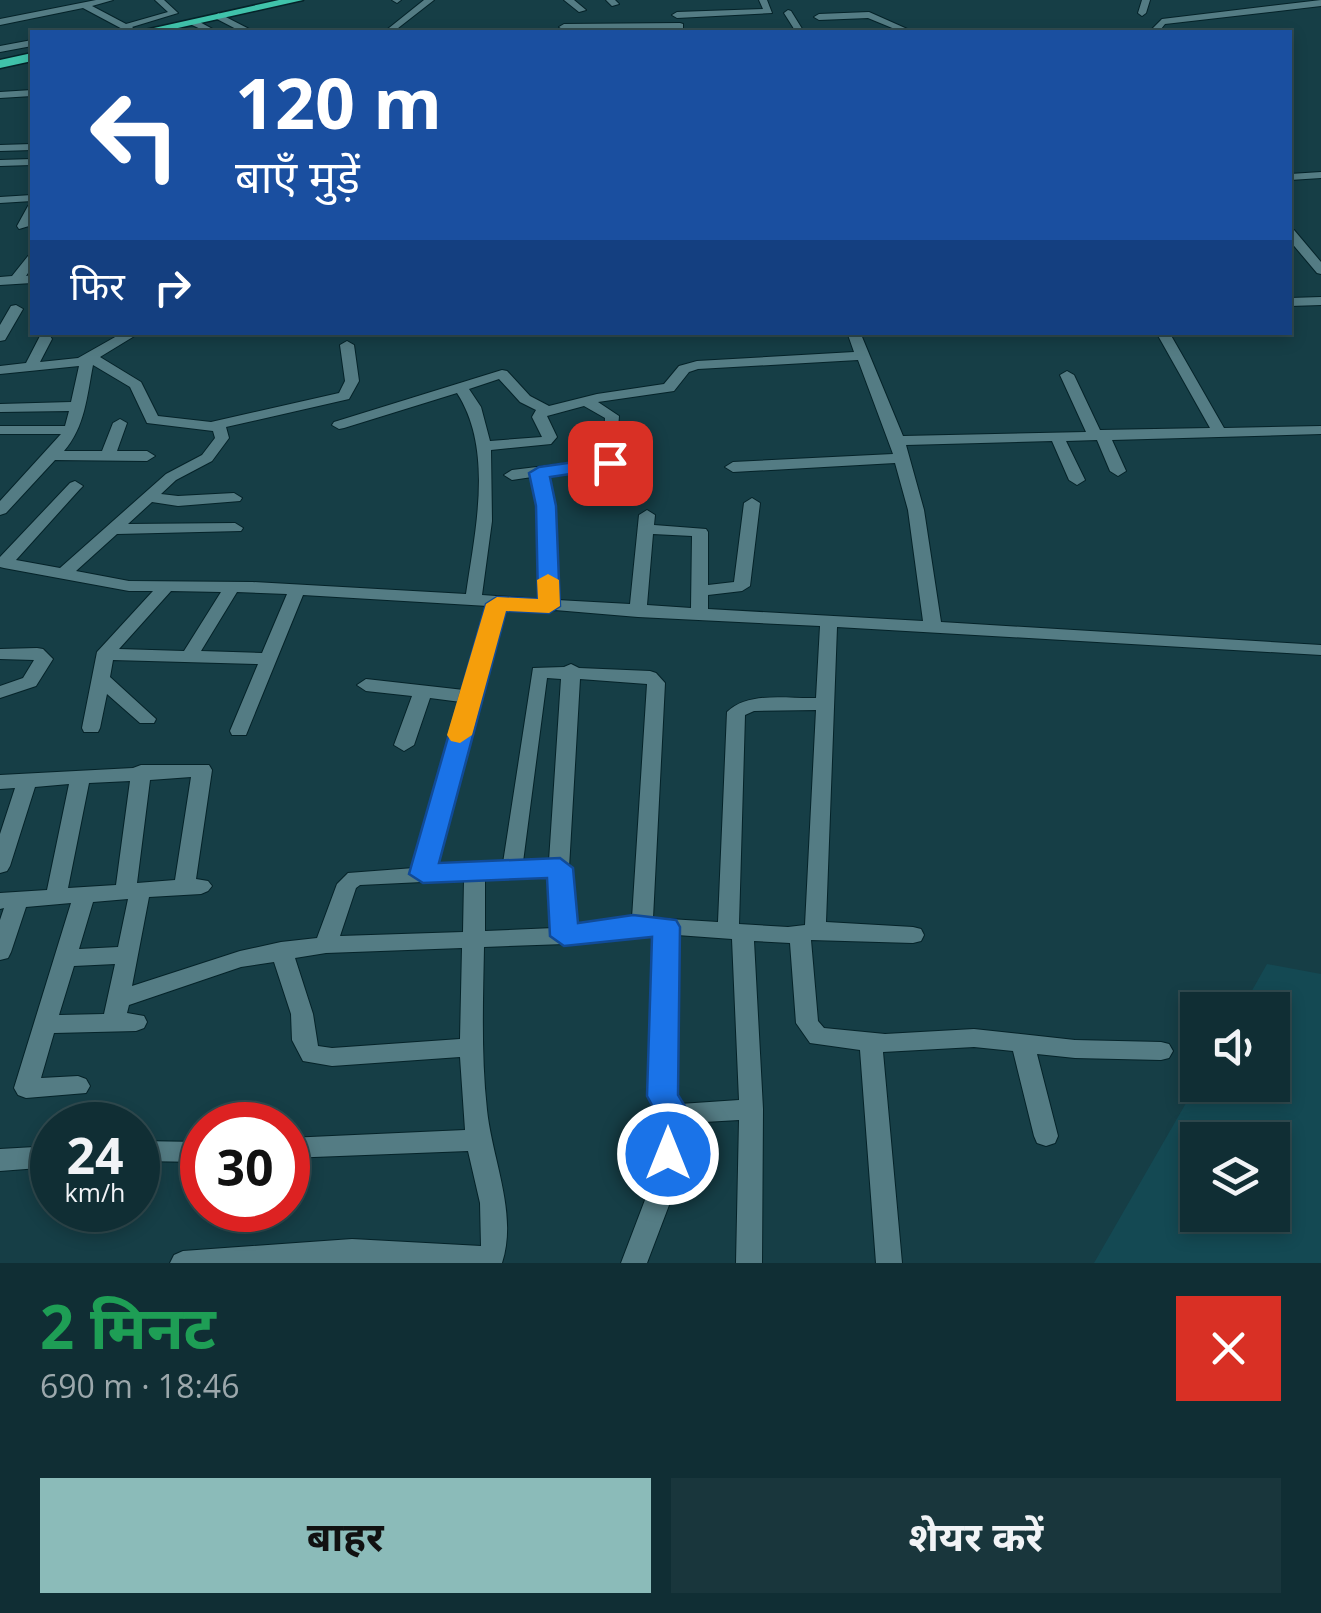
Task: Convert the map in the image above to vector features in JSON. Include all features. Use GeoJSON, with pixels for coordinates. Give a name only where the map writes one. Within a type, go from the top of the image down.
{"type":"FeatureCollection","features":[{"type":"Feature","properties":{"kind":"highway"},"geometry":{"type":"LineString","coordinates":[[135,30],[282,0]]}},
{"type":"Feature","properties":{"kind":"highway"},"geometry":{"type":"LineString","coordinates":[[153,30],[295,0]]}},
{"type":"Feature","properties":{"kind":"highway"},"geometry":{"type":"LineString","coordinates":[[0,62],[30,55]]}},
{"type":"Feature","properties":{"kind":"street"},"geometry":{"type":"LineString","coordinates":[[53,0],[58,10]]}},
{"type":"Feature","properties":{"kind":"street"},"geometry":{"type":"LineString","coordinates":[[0,22],[109,0]]}},
{"type":"Feature","properties":{"kind":"street"},"geometry":{"type":"LineString","coordinates":[[132,30],[174,13],[159,0]]}},
{"type":"Feature","properties":{"kind":"street"},"geometry":{"type":"LineString","coordinates":[[391,30],[430,0]]}},
{"type":"Feature","properties":{"kind":"street"},"geometry":{"type":"LineString","coordinates":[[568,0],[582,10]]}},
{"type":"Feature","properties":{"kind":"street"},"geometry":{"type":"LineString","coordinates":[[668,0],[681,24]]}},
{"type":"Feature","properties":{"kind":"street"},"geometry":{"type":"LineString","coordinates":[[1142,13],[1146,0]]}},
{"type":"Feature","properties":{"kind":"street"},"geometry":{"type":"LineString","coordinates":[[564,27],[681,24],[768,11],[764,1]]}},
{"type":"Feature","properties":{"kind":"street"},"geometry":{"type":"LineString","coordinates":[[1157,30],[1321,3]]}},
{"type":"Feature","properties":{"kind":"street"},"geometry":{"type":"LineString","coordinates":[[84,5],[128,30]]}},
{"type":"Feature","properties":{"kind":"street"},"geometry":{"type":"LineString","coordinates":[[788,13],[799,30]]}},
{"type":"Feature","properties":{"kind":"street"},"geometry":{"type":"LineString","coordinates":[[42,26],[100,14]]}},
{"type":"Feature","properties":{"kind":"street"},"geometry":{"type":"LineString","coordinates":[[819,17],[869,15],[904,30]]}},
{"type":"Feature","properties":{"kind":"street"},"geometry":{"type":"LineString","coordinates":[[218,16],[244,30]]}},
{"type":"Feature","properties":{"kind":"street"},"geometry":{"type":"LineString","coordinates":[[193,22],[209,30]]}},
{"type":"Feature","properties":{"kind":"street"},"geometry":{"type":"LineString","coordinates":[[0,49],[30,43]]}},
{"type":"Feature","properties":{"kind":"street"},"geometry":{"type":"LineString","coordinates":[[0,95],[30,92]]}},
{"type":"Feature","properties":{"kind":"street"},"geometry":{"type":"LineString","coordinates":[[0,148],[30,148]]}},
{"type":"Feature","properties":{"kind":"street"},"geometry":{"type":"LineString","coordinates":[[0,163],[30,162]]}},
{"type":"Feature","properties":{"kind":"street"},"geometry":{"type":"LineString","coordinates":[[1292,177],[1321,175]]}},
{"type":"Feature","properties":{"kind":"street"},"geometry":{"type":"LineString","coordinates":[[0,200],[30,198]]}},
{"type":"Feature","properties":{"kind":"street"},"geometry":{"type":"LineString","coordinates":[[22,226],[30,212]]}},
{"type":"Feature","properties":{"kind":"street"},"geometry":{"type":"LineString","coordinates":[[1292,235],[1321,270]]}},
{"type":"Feature","properties":{"kind":"street"},"geometry":{"type":"LineString","coordinates":[[16,280],[30,262]]}},
{"type":"Feature","properties":{"kind":"street"},"geometry":{"type":"LineString","coordinates":[[0,281],[30,280]]}},
{"type":"Feature","properties":{"kind":"street"},"geometry":{"type":"LineString","coordinates":[[1292,302],[1321,301]]}},
{"type":"Feature","properties":{"kind":"street"},"geometry":{"type":"LineString","coordinates":[[0,309],[30,308]]}},
{"type":"Feature","properties":{"kind":"street"},"geometry":{"type":"LineString","coordinates":[[0,337],[16,309]]}},
{"type":"Feature","properties":{"kind":"street"},"geometry":{"type":"LineString","coordinates":[[0,370],[89,359],[130,335]]}},
{"type":"Feature","properties":{"kind":"street"},"geometry":{"type":"LineString","coordinates":[[854,335],[896,441],[918,520],[933,628]]}},
{"type":"Feature","properties":{"kind":"street"},"geometry":{"type":"LineString","coordinates":[[1164,335],[1219,432]]}},
{"type":"Feature","properties":{"kind":"street"},"geometry":{"type":"LineString","coordinates":[[30,368],[45,339]]}},
{"type":"Feature","properties":{"kind":"street"},"geometry":{"type":"LineString","coordinates":[[89,359],[136,385],[152,420],[215,425],[344,396],[352,387],[347,345]]}},
{"type":"Feature","properties":{"kind":"street"},"geometry":{"type":"LineString","coordinates":[[542,413],[586,401],[670,388],[684,368],[697,364],[863,356]]}},
{"type":"Feature","properties":{"kind":"street"},"geometry":{"type":"LineString","coordinates":[[0,510],[71,430],[89,359]]}},
{"type":"Feature","properties":{"kind":"street"},"geometry":{"type":"LineString","coordinates":[[340,425],[502,374],[525,399],[543,408],[550,437],[546,441],[483,446]]}},
{"type":"Feature","properties":{"kind":"street"},"geometry":{"type":"LineString","coordinates":[[1067,376],[1118,472]]}},
{"type":"Feature","properties":{"kind":"street"},"geometry":{"type":"LineString","coordinates":[[460,387],[478,414],[483,446],[482,536],[474,602]]}},
{"type":"Feature","properties":{"kind":"street"},"geometry":{"type":"LineString","coordinates":[[512,475],[610,463],[612,416],[586,401]]}},
{"type":"Feature","properties":{"kind":"street"},"geometry":{"type":"LineString","coordinates":[[0,408],[78,406]]}},
{"type":"Feature","properties":{"kind":"street"},"geometry":{"type":"LineString","coordinates":[[108,456],[120,423]]}},
{"type":"Feature","properties":{"kind":"street"},"geometry":{"type":"LineString","coordinates":[[63,574],[148,497],[217,448],[223,433],[215,425]]}},
{"type":"Feature","properties":{"kind":"street"},"geometry":{"type":"LineString","coordinates":[[0,430],[71,430]]}},
{"type":"Feature","properties":{"kind":"street"},"geometry":{"type":"LineString","coordinates":[[896,441],[1321,430]]}},
{"type":"Feature","properties":{"kind":"street"},"geometry":{"type":"LineString","coordinates":[[1056,436],[1077,480]]}},
{"type":"Feature","properties":{"kind":"street"},"geometry":{"type":"LineString","coordinates":[[52,455],[147,456]]}},
{"type":"Feature","properties":{"kind":"street"},"geometry":{"type":"LineString","coordinates":[[734,467],[901,458]]}},
{"type":"Feature","properties":{"kind":"street"},"geometry":{"type":"LineString","coordinates":[[539,473],[546,506],[549,606]]}},
{"type":"Feature","properties":{"kind":"street"},"geometry":{"type":"LineString","coordinates":[[2,562],[75,486]]}},
{"type":"Feature","properties":{"kind":"street"},"geometry":{"type":"LineString","coordinates":[[148,497],[178,501],[234,498]]}},
{"type":"Feature","properties":{"kind":"street"},"geometry":{"type":"LineString","coordinates":[[700,591],[742,586],[752,504]]}},
{"type":"Feature","properties":{"kind":"street"},"geometry":{"type":"LineString","coordinates":[[638,612],[646,522],[700,532],[698,615]]}},
{"type":"Feature","properties":{"kind":"street"},"geometry":{"type":"LineString","coordinates":[[113,529],[235,528]]}},
{"type":"Feature","properties":{"kind":"street"},"geometry":{"type":"LineString","coordinates":[[2,562],[114,584],[297,590],[1321,650]]}},
{"type":"Feature","properties":{"kind":"street"},"geometry":{"type":"LineString","coordinates":[[91,728],[105,654],[166,587]]}},
{"type":"Feature","properties":{"kind":"street"},"geometry":{"type":"LineString","coordinates":[[189,657],[232,587]]}},
{"type":"Feature","properties":{"kind":"street"},"geometry":{"type":"LineString","coordinates":[[239,732],[297,590]]}},
{"type":"Feature","properties":{"kind":"street"},"geometry":{"type":"LineString","coordinates":[[423,874],[497,604]]}},
{"type":"Feature","properties":{"kind":"street"},"geometry":{"type":"LineString","coordinates":[[828,620],[827,704],[807,933],[808,1030],[818,1037],[870,1042],[974,1038],[1162,1051]]}},
{"type":"Feature","properties":{"kind":"street"},"geometry":{"type":"LineString","coordinates":[[0,654],[37,653],[44,659],[30,682],[0,692]]}},
{"type":"Feature","properties":{"kind":"street"},"geometry":{"type":"LineString","coordinates":[[105,654],[268,659]]}},
{"type":"Feature","properties":{"kind":"street"},"geometry":{"type":"LineString","coordinates":[[564,936],[560,868],[570,670]]}},
{"type":"Feature","properties":{"kind":"street"},"geometry":{"type":"LineString","coordinates":[[512,870],[539,672],[570,670],[647,676],[656,683],[654,926],[662,1096],[675,1116],[661,1192],[634,1263]]}},
{"type":"Feature","properties":{"kind":"street"},"geometry":{"type":"LineString","coordinates":[[99,677],[147,719]]}},
{"type":"Feature","properties":{"kind":"street"},"geometry":{"type":"LineString","coordinates":[[366,685],[470,697]]}},
{"type":"Feature","properties":{"kind":"street"},"geometry":{"type":"LineString","coordinates":[[404,745],[423,692]]}},
{"type":"Feature","properties":{"kind":"street"},"geometry":{"type":"LineString","coordinates":[[749,1263],[751,1109],[736,931],[736,712],[750,704],[827,704]]}},
{"type":"Feature","properties":{"kind":"street"},"geometry":{"type":"LineString","coordinates":[[0,782],[198,768],[204,772],[192,886],[9,900],[0,952]]}},
{"type":"Feature","properties":{"kind":"street"},"geometry":{"type":"LineString","coordinates":[[46,1024],[125,1022],[119,999],[133,891],[140,771]]}},
{"type":"Feature","properties":{"kind":"street"},"geometry":{"type":"LineString","coordinates":[[56,897],[81,776]]}},
{"type":"Feature","properties":{"kind":"street"},"geometry":{"type":"LineString","coordinates":[[0,866],[26,780]]}},
{"type":"Feature","properties":{"kind":"street"},"geometry":{"type":"LineString","coordinates":[[326,945],[350,880],[560,868]]}},
{"type":"Feature","properties":{"kind":"street"},"geometry":{"type":"LineString","coordinates":[[182,1263],[352,1250],[490,1260],[495,1241],[478,1140],[474,1047],[476,872]]}},
{"type":"Feature","properties":{"kind":"street"},"geometry":{"type":"LineString","coordinates":[[78,1086],[26,1088],[84,895]]}},
{"type":"Feature","properties":{"kind":"street"},"geometry":{"type":"LineString","coordinates":[[119,999],[282,950],[326,945],[564,936],[654,926],[913,936]]}},
{"type":"Feature","properties":{"kind":"street"},"geometry":{"type":"LineString","coordinates":[[282,950],[311,1054],[332,1057],[474,1047]]}},
{"type":"Feature","properties":{"kind":"street"},"geometry":{"type":"LineString","coordinates":[[66,958],[127,954]]}},
{"type":"Feature","properties":{"kind":"street"},"geometry":{"type":"LineString","coordinates":[[870,1042],[889,1263]]}},
{"type":"Feature","properties":{"kind":"street"},"geometry":{"type":"LineString","coordinates":[[1023,1044],[1046,1136]]}},
{"type":"Feature","properties":{"kind":"street"},"geometry":{"type":"LineString","coordinates":[[675,1116],[685,1110],[751,1109]]}},
{"type":"Feature","properties":{"kind":"street"},"geometry":{"type":"LineString","coordinates":[[310,1147],[478,1140]]}},
{"type":"Feature","properties":{"kind":"street"},"geometry":{"type":"LineString","coordinates":[[0,1160],[30,1158]]}},
{"type":"Feature","properties":{"kind":"shaded area"},"geometry":{"type":"Polygon","coordinates":[[[1267,964],[1321,974],[1321,1263],[1094,1263],[1187,1102],[1290,1102],[1290,992],[1251,992],[1267,964]]]}},
{"type":"Feature","properties":{"kind":"slow traffic"},"geometry":{"type":"LineString","coordinates":[[460,735],[497,604],[549,606],[548,580]]}},
{"type":"Feature","properties":{"kind":"route"},"geometry":{"type":"LineString","coordinates":[[610,463],[539,473],[546,506],[549,606],[497,604],[423,874],[560,868],[564,936],[633,926],[666,927],[662,1096],[675,1116],[668,1154]]}}]}
